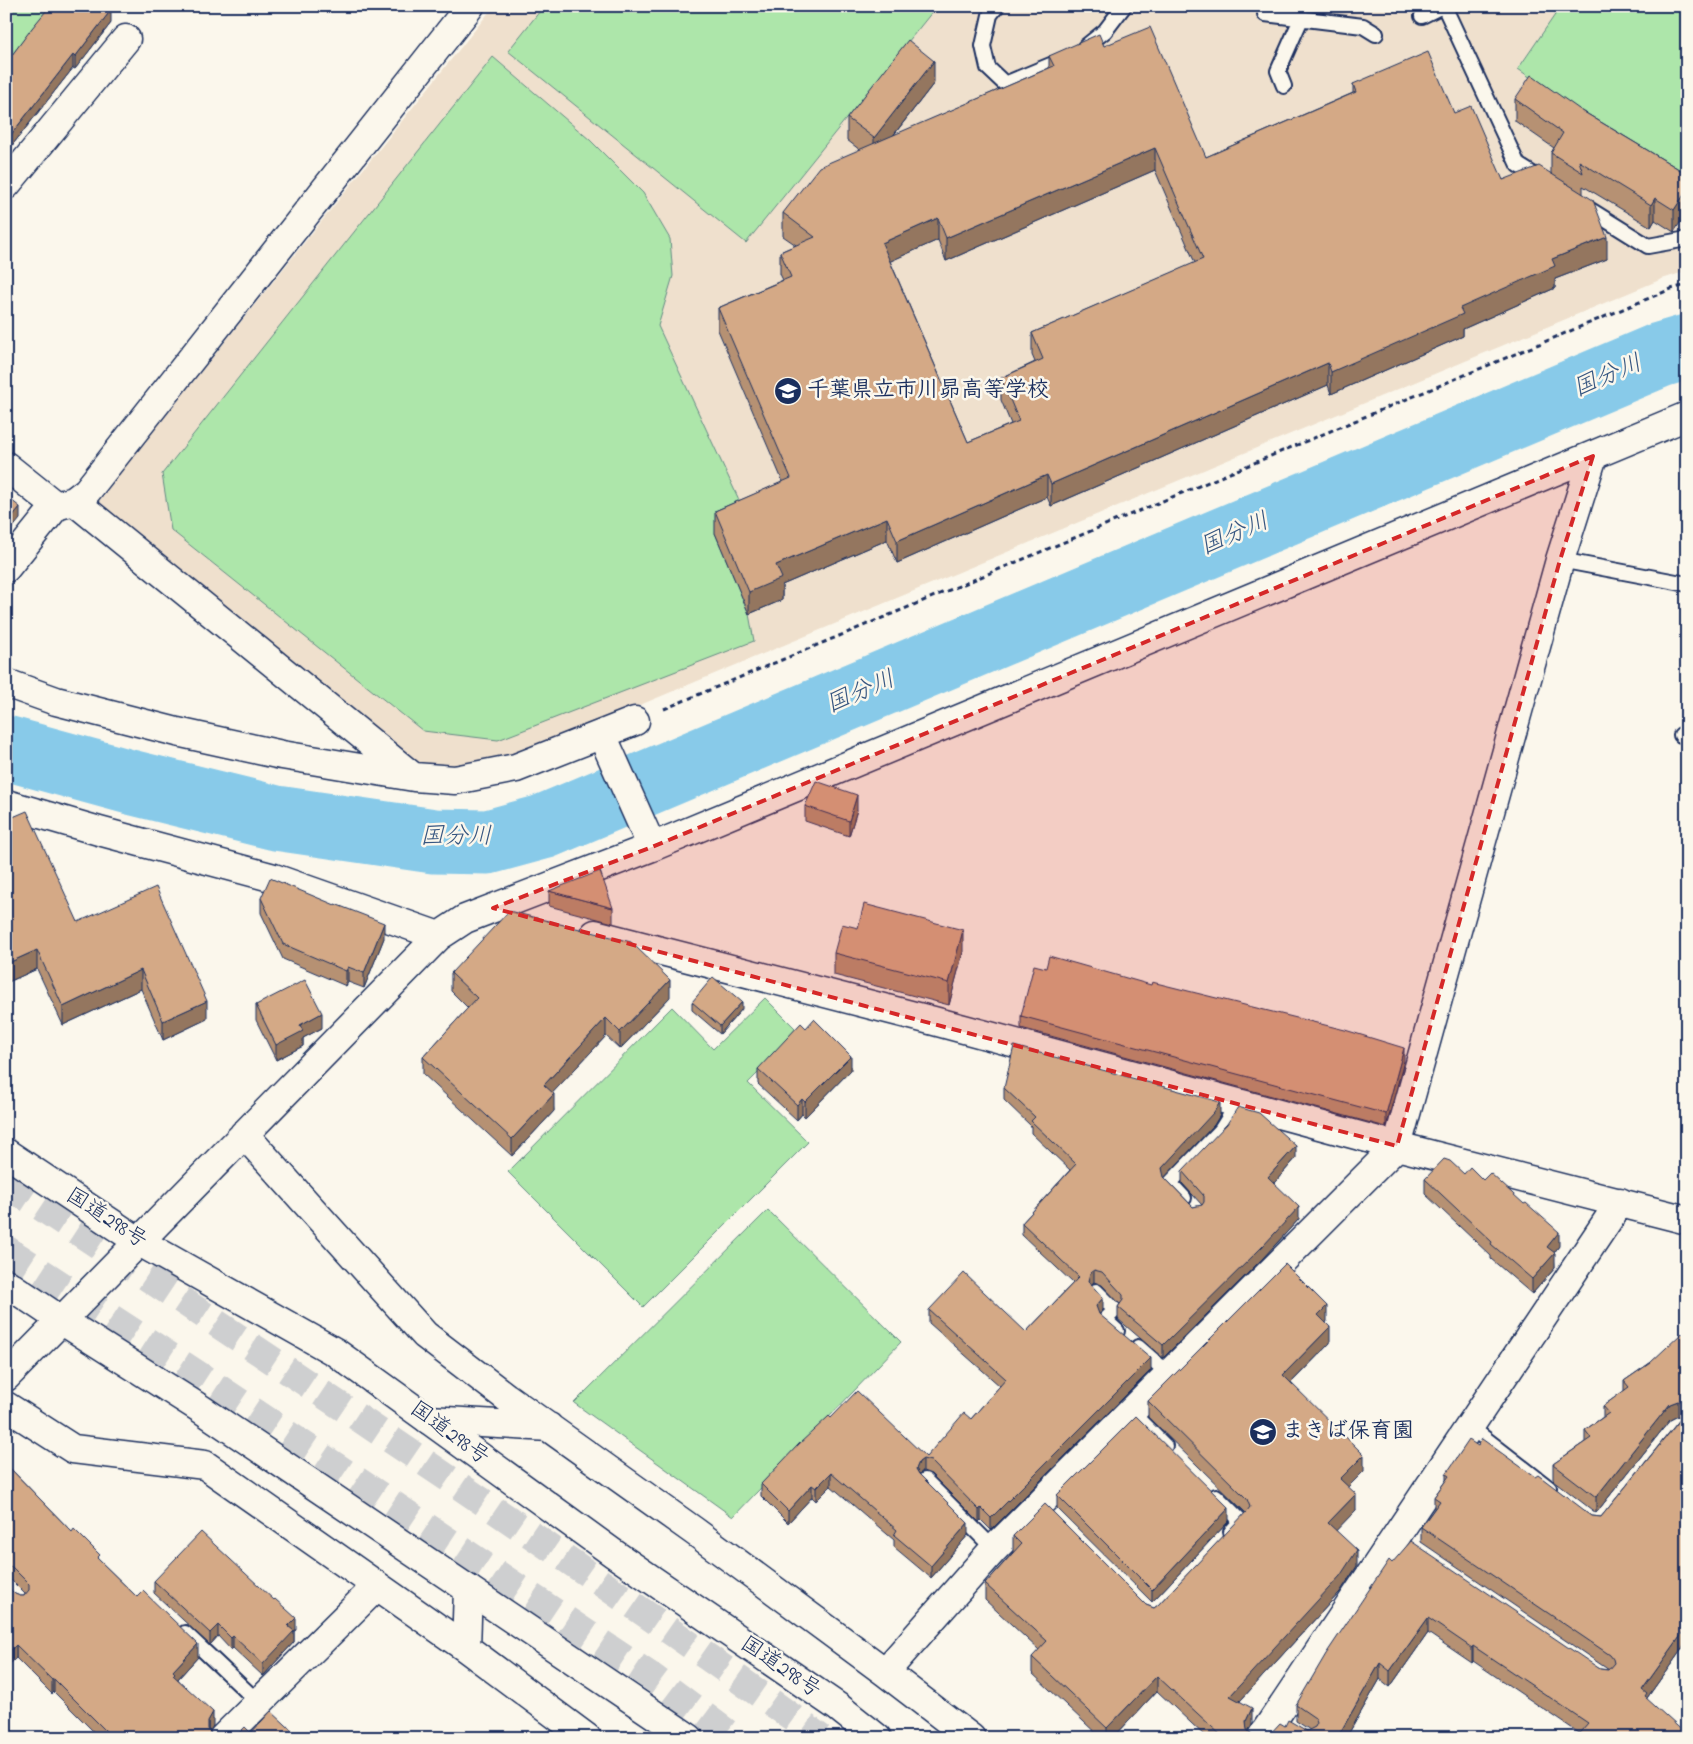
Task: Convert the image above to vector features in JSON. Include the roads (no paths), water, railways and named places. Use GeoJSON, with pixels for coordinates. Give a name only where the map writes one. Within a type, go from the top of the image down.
{"type":"FeatureCollection","features":[{"type":"Feature","properties":{"kind":"main road"},"geometry":{"type":"LineString","coordinates":[[6,568],[65,503],[87,492],[470,6]]}},
{"type":"Feature","properties":{"kind":"main road"},"geometry":{"type":"LineString","coordinates":[[6,185],[126,39]]}},
{"type":"Feature","properties":{"kind":"main road"},"geometry":{"type":"LineString","coordinates":[[6,1377],[439,936],[464,919],[649,840],[1687,416]]}},
{"type":"Feature","properties":{"kind":"main road"},"geometry":{"type":"LineString","coordinates":[[885,1672],[994,1549],[1044,1506],[1131,1412],[1397,1146],[1560,560],[1593,456]]}},
{"type":"Feature","properties":{"kind":"main road"},"geometry":{"type":"LineString","coordinates":[[6,466],[65,503],[414,777]]}},
{"type":"Feature","properties":{"kind":"main road"},"geometry":{"type":"LineString","coordinates":[[6,683],[56,701],[177,732],[282,755],[414,777],[455,780],[516,768],[605,743],[634,721]]}},
{"type":"Feature","properties":{"kind":"main road"},"geometry":{"type":"LineString","coordinates":[[605,743],[649,840]]}},
{"type":"Feature","properties":{"kind":"main road"},"geometry":{"type":"LineString","coordinates":[[6,804],[274,878],[439,936]]}},
{"type":"Feature","properties":{"kind":"main road"},"geometry":{"type":"LineString","coordinates":[[493,908],[532,918]]}},
{"type":"Feature","properties":{"kind":"main road"},"geometry":{"type":"LineString","coordinates":[[570,928],[943,1024],[1397,1146],[1687,1220]]}},
{"type":"Feature","properties":{"kind":"main road"},"geometry":{"type":"LineString","coordinates":[[244,1134],[425,1335],[885,1672],[971,1738]]}},
{"type":"Feature","properties":{"kind":"main road","name":"国道298号"},"geometry":{"type":"LineString","coordinates":[[6,1153],[138,1242],[335,1352],[613,1553],[838,1707],[877,1738]]}},
{"type":"Feature","properties":{"kind":"main road"},"geometry":{"type":"LineString","coordinates":[[1274,1727],[1400,1539],[1469,1426],[1620,1202]]}},
{"type":"Feature","properties":{"kind":"main road"},"geometry":{"type":"LineString","coordinates":[[6,1283],[201,1409],[689,1738]]}},
{"type":"Feature","properties":{"kind":"main road"},"geometry":{"type":"LineString","coordinates":[[6,1406],[73,1449],[205,1464],[466,1648],[587,1738]]}},
{"type":"Feature","properties":{"kind":"main road"},"geometry":{"type":"LineString","coordinates":[[429,1420],[550,1427]]}},
{"type":"Feature","properties":{"kind":"main road"},"geometry":{"type":"LineString","coordinates":[[223,1738],[378,1586]]}},
{"type":"Feature","properties":{"kind":"main road"},"geometry":{"type":"LineString","coordinates":[[466,1648],[468,1589]]}},
{"type":"Feature","properties":{"kind":"lane"},"geometry":{"type":"LineString","coordinates":[[997,6],[990,15],[983,46],[988,68],[1005,84],[1074,56],[1105,31],[1124,6]]}},
{"type":"Feature","properties":{"kind":"lane"},"geometry":{"type":"LineString","coordinates":[[1422,16],[1443,6],[1518,165],[1550,185]]}},
{"type":"Feature","properties":{"kind":"lane"},"geometry":{"type":"LineString","coordinates":[[1265,14],[1363,26],[1376,34]]}},
{"type":"Feature","properties":{"kind":"lane"},"geometry":{"type":"LineString","coordinates":[[1284,86],[1278,70],[1301,19]]}},
{"type":"Feature","properties":{"kind":"lane"},"geometry":{"type":"LineString","coordinates":[[1575,200],[1648,246],[1687,240]]}},
{"type":"Feature","properties":{"kind":"lane"},"geometry":{"type":"LineString","coordinates":[[1560,560],[1687,584]]}},
{"type":"Feature","properties":{"kind":"lane"},"geometry":{"type":"LineString","coordinates":[[1196,1211],[1170,1183],[1221,1130],[1238,1103]]}},
{"type":"Feature","properties":{"kind":"lane"},"geometry":{"type":"LineString","coordinates":[[1096,1291],[1115,1310],[1105,1320],[1169,1374]]}},
{"type":"Feature","properties":{"kind":"lane"},"geometry":{"type":"LineString","coordinates":[[1131,1412],[1172,1453]]}},
{"type":"Feature","properties":{"kind":"lane"},"geometry":{"type":"LineString","coordinates":[[1469,1426],[1559,1496]]}},
{"type":"Feature","properties":{"kind":"lane"},"geometry":{"type":"LineString","coordinates":[[925,1480],[994,1549]]}},
{"type":"Feature","properties":{"kind":"lane"},"geometry":{"type":"LineString","coordinates":[[1207,1487],[1241,1521],[1221,1543]]}},
{"type":"Feature","properties":{"kind":"lane"},"geometry":{"type":"LineString","coordinates":[[179,1627],[258,1702]]}},
{"type":"Feature","properties":{"kind":"waterway","name":"国分川"},"geometry":{"type":"LineString","coordinates":[[6,748],[130,782],[276,818],[434,841],[488,842],[543,827],[1660,355],[1687,347]]}},
{"type":"Feature","properties":{"kind":"tunnel"},"geometry":{"type":"LineString","coordinates":[[6,1184],[518,1526],[721,1666],[821,1738]]}},
{"type":"Feature","properties":{"kind":"tunnel"},"geometry":{"type":"LineString","coordinates":[[6,1249],[217,1387],[655,1679],[734,1738]]}},
{"type":"Feature","properties":{"kind":"place","name":"千葉県立市川昴高等学校"},"geometry":{"type":"Point","coordinates":[788,391]}},
{"type":"Feature","properties":{"kind":"place","name":"まきば保育園"},"geometry":{"type":"Point","coordinates":[1263,1432]}}]}
